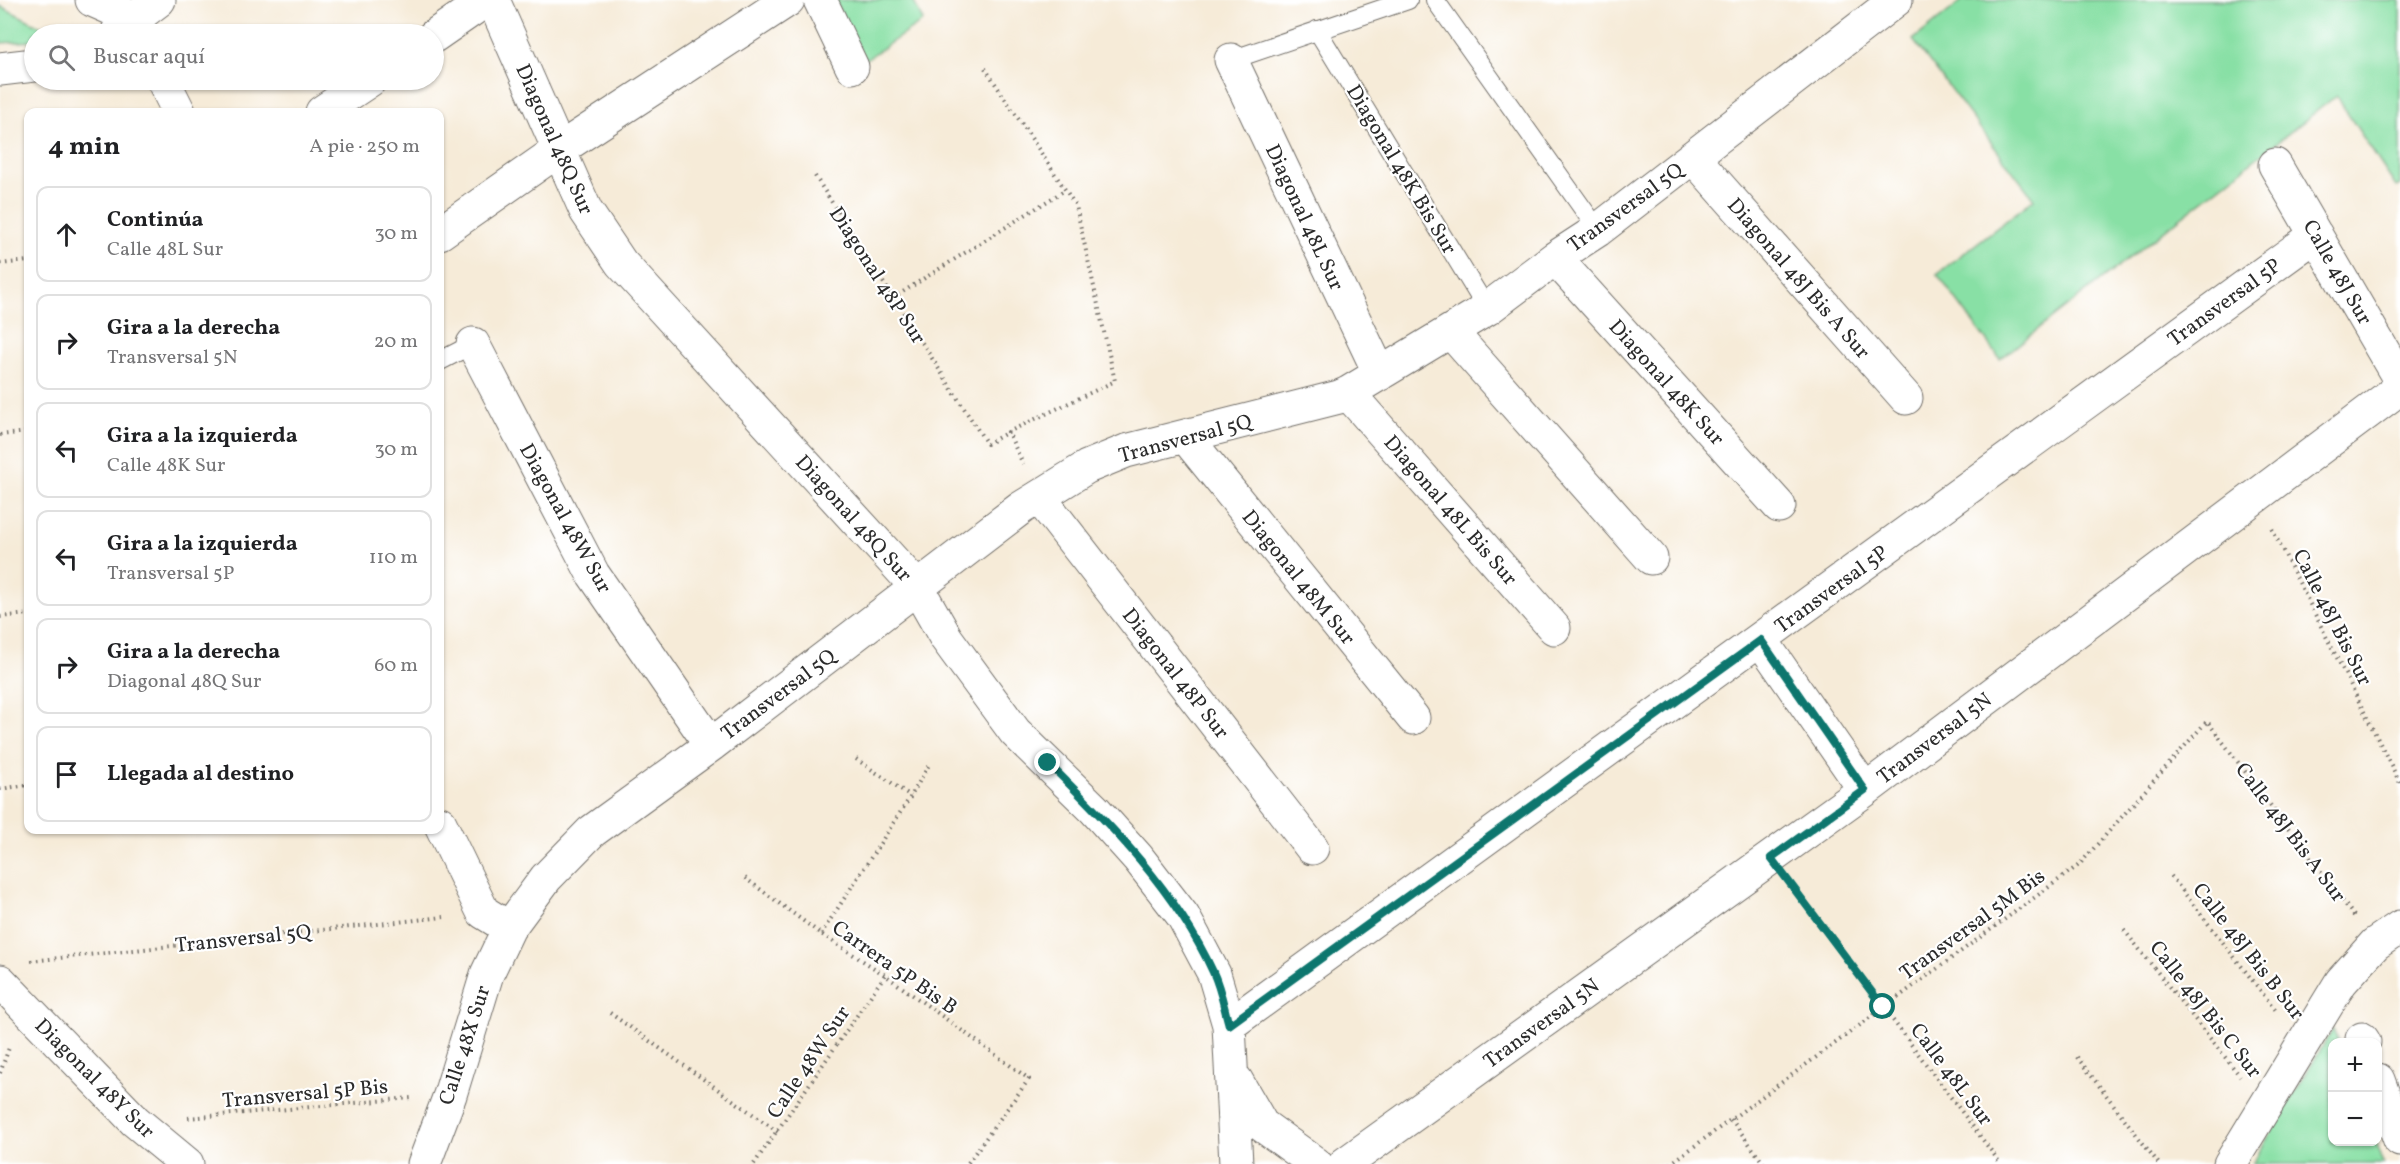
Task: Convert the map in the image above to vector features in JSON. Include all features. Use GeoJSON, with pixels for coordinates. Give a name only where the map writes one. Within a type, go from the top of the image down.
{"type":"FeatureCollection","features":[{"type":"Feature","properties":{"kind":"street"},"geometry":{"type":"LineString","coordinates":[[92,0],[137,22]]}},
{"type":"Feature","properties":{"kind":"street"},"geometry":{"type":"LineString","coordinates":[[444,29],[486,0]]}},
{"type":"Feature","properties":{"kind":"street","name":"Diagonal 48Q Sur"},"geometry":{"type":"LineString","coordinates":[[493,0],[586,211],[621,263],[917,588],[946,638],[1015,732],[1095,810],[1138,858],[1183,916],[1214,974],[1229,1025],[1236,1164]]}},
{"type":"Feature","properties":{"kind":"street"},"geometry":{"type":"LineString","coordinates":[[444,230],[560,149],[788,0]]}},
{"type":"Feature","properties":{"kind":"street"},"geometry":{"type":"LineString","coordinates":[[820,0],[852,67]]}},
{"type":"Feature","properties":{"kind":"street","name":"Transversal 5Q"},"geometry":{"type":"LineString","coordinates":[[496,920],[546,878],[591,832],[711,745],[1021,508],[1087,467],[1126,451],[1348,393],[1487,309],[1555,258],[1598,230],[1896,0]]}},
{"type":"Feature","properties":{"kind":"street","name":"Diagonal 48L Sur"},"geometry":{"type":"LineString","coordinates":[[1231,60],[1380,374]]}},
{"type":"Feature","properties":{"kind":"street"},"geometry":{"type":"LineString","coordinates":[[0,69],[24,66]]}},
{"type":"Feature","properties":{"kind":"street"},"geometry":{"type":"LineString","coordinates":[[168,90],[177,108]]}},
{"type":"Feature","properties":{"kind":"street"},"geometry":{"type":"LineString","coordinates":[[328,108],[355,90]]}},
{"type":"Feature","properties":{"kind":"street","name":"Diagonal 48J Bis A Sur"},"geometry":{"type":"LineString","coordinates":[[1693,157],[1906,398]]}},
{"type":"Feature","properties":{"kind":"street","name":"Calle 48J Sur"},"geometry":{"type":"LineString","coordinates":[[2276,165],[2400,380]]}},
{"type":"Feature","properties":{"kind":"street","name":"Transversal 5P"},"geometry":{"type":"LineString","coordinates":[[1229,1025],[2316,235]]}},
{"type":"Feature","properties":{"kind":"street","name":"Diagonal 48K Sur"},"geometry":{"type":"LineString","coordinates":[[1555,258],[1779,506]]}},
{"type":"Feature","properties":{"kind":"street"},"geometry":{"type":"LineString","coordinates":[[1451,332],[1651,558]]}},
{"type":"Feature","properties":{"kind":"street","name":"Diagonal 48W Sur"},"geometry":{"type":"LineString","coordinates":[[473,344],[593,574],[711,745]]}},
{"type":"Feature","properties":{"kind":"street","name":"Transversal 5N"},"geometry":{"type":"LineString","coordinates":[[1345,1164],[1865,790],[2400,388]]}},
{"type":"Feature","properties":{"kind":"street","name":"Diagonal 48L Bis Sur"},"geometry":{"type":"LineString","coordinates":[[1348,393],[1554,628]]}},
{"type":"Feature","properties":{"kind":"street","name":"Diagonal 48M Sur"},"geometry":{"type":"LineString","coordinates":[[1185,436],[1413,718]]}},
{"type":"Feature","properties":{"kind":"street","name":"Diagonal 48P Sur"},"geometry":{"type":"LineString","coordinates":[[1039,497],[1312,848]]}},
{"type":"Feature","properties":{"kind":"street"},"geometry":{"type":"LineString","coordinates":[[1761,640],[1865,790]]}},
{"type":"Feature","properties":{"kind":"street"},"geometry":{"type":"LineString","coordinates":[[444,830],[496,920]]}},
{"type":"Feature","properties":{"kind":"street","name":"Calle 48X Sur"},"geometry":{"type":"LineString","coordinates":[[424,1164],[450,1095],[487,974],[496,920]]}},
{"type":"Feature","properties":{"kind":"street"},"geometry":{"type":"LineString","coordinates":[[2230,1164],[2341,982],[2387,935]]}},
{"type":"Feature","properties":{"kind":"street","name":"Diagonal 48Y Sur"},"geometry":{"type":"LineString","coordinates":[[0,981],[135,1121],[177,1156]]}},
{"type":"Feature","properties":{"kind":"street"},"geometry":{"type":"LineString","coordinates":[[1230,1070],[1262,1125],[1316,1164]]}},
{"type":"Feature","properties":{"kind":"street"},"geometry":{"type":"LineString","coordinates":[[2382,1091],[2400,1140]]}},
{"type":"Feature","properties":{"kind":"lane"},"geometry":{"type":"LineString","coordinates":[[1231,60],[1408,0]]}},
{"type":"Feature","properties":{"kind":"lane"},"geometry":{"type":"LineString","coordinates":[[1435,0],[1598,230]]}},
{"type":"Feature","properties":{"kind":"lane","name":"Diagonal 48K Bis Sur"},"geometry":{"type":"LineString","coordinates":[[1317,30],[1487,309]]}},
{"type":"Feature","properties":{"kind":"lane"},"geometry":{"type":"LineString","coordinates":[[444,359],[473,344]]}},
{"type":"Feature","properties":{"kind":"path"},"geometry":{"type":"LineString","coordinates":[[985,69],[1076,206],[1115,381],[1008,432],[1039,497]]}},
{"type":"Feature","properties":{"kind":"path","name":"Diagonal 48P Sur"},"geometry":{"type":"LineString","coordinates":[[815,176],[987,444],[1008,432]]}},
{"type":"Feature","properties":{"kind":"path"},"geometry":{"type":"LineString","coordinates":[[893,298],[1065,190]]}},
{"type":"Feature","properties":{"kind":"path"},"geometry":{"type":"LineString","coordinates":[[0,264],[24,261]]}},
{"type":"Feature","properties":{"kind":"path"},"geometry":{"type":"LineString","coordinates":[[0,435],[24,432]]}},
{"type":"Feature","properties":{"kind":"path","name":"Calle 48J Bis Sur"},"geometry":{"type":"LineString","coordinates":[[2255,496],[2400,783]]}},
{"type":"Feature","properties":{"kind":"path"},"geometry":{"type":"LineString","coordinates":[[0,617],[24,614]]}},
{"type":"Feature","properties":{"kind":"path","name":"Calle 48J Bis A Sur"},"geometry":{"type":"LineString","coordinates":[[2207,721],[2387,935]]}},
{"type":"Feature","properties":{"kind":"path","name":"Transversal 5M Bis"},"geometry":{"type":"LineString","coordinates":[[1670,1164],[2079,865],[2207,721]]}},
{"type":"Feature","properties":{"kind":"path"},"geometry":{"type":"LineString","coordinates":[[856,759],[911,796]]}},
{"type":"Feature","properties":{"kind":"path"},"geometry":{"type":"LineString","coordinates":[[820,934],[911,796],[930,762]]}},
{"type":"Feature","properties":{"kind":"path"},"geometry":{"type":"LineString","coordinates":[[0,789],[24,786]]}},
{"type":"Feature","properties":{"kind":"path","name":"Calle 48L Sur"},"geometry":{"type":"LineString","coordinates":[[1771,858],[2001,1164]]}},
{"type":"Feature","properties":{"kind":"path","name":"Calle 48J Bis B Sur"},"geometry":{"type":"LineString","coordinates":[[2171,876],[2303,1044]]}},
{"type":"Feature","properties":{"kind":"path","name":"Carrera 5P Bis B"},"geometry":{"type":"LineString","coordinates":[[745,878],[820,934],[885,975],[1029,1079],[967,1164]]}},
{"type":"Feature","properties":{"kind":"path","name":"Transversal 5Q"},"geometry":{"type":"LineString","coordinates":[[27,961],[496,920]]}},
{"type":"Feature","properties":{"kind":"path","name":"Calle 48J Bis C Sur"},"geometry":{"type":"LineString","coordinates":[[2124,930],[2264,1107]]}},
{"type":"Feature","properties":{"kind":"path","name":"Calle 48W Sur"},"geometry":{"type":"LineString","coordinates":[[754,1164],[885,975]]}},
{"type":"Feature","properties":{"kind":"path"},"geometry":{"type":"LineString","coordinates":[[610,1013],[778,1132]]}},
{"type":"Feature","properties":{"kind":"path"},"geometry":{"type":"LineString","coordinates":[[0,1073],[11,1041]]}},
{"type":"Feature","properties":{"kind":"path"},"geometry":{"type":"LineString","coordinates":[[2077,1057],[2159,1164]]}},
{"type":"Feature","properties":{"kind":"path","name":"Transversal 5P Bis"},"geometry":{"type":"LineString","coordinates":[[186,1118],[450,1095]]}},
{"type":"Feature","properties":{"kind":"path"},"geometry":{"type":"LineString","coordinates":[[1731,1119],[1764,1164]]}},
{"type":"Feature","properties":{"kind":"green space"},"geometry":{"type":"Polygon","coordinates":[[[834,0],[913,0],[923,21],[865,60],[834,0]]]}},
{"type":"Feature","properties":{"kind":"green space"},"geometry":{"type":"Polygon","coordinates":[[[1963,0],[2400,0],[2400,185],[2396,187],[2336,96],[2000,359],[1937,274],[2034,199],[1913,40],[1963,0]]]}},
{"type":"Feature","properties":{"kind":"green space"},"geometry":{"type":"Polygon","coordinates":[[[0,6],[36,24],[24,24],[24,42],[0,43],[0,6]]]}},
{"type":"Feature","properties":{"kind":"green space"},"geometry":{"type":"Polygon","coordinates":[[[2333,1029],[2336,1038],[2328,1038],[2328,1146],[2377,1146],[2384,1164],[2252,1164],[2333,1029]]]}},
{"type":"Feature","properties":{"kind":"route"},"geometry":{"type":"LineString","coordinates":[[1048,763],[1138,858],[1183,916],[1214,974],[1229,1025],[1761,640],[1865,790],[1771,858],[1883,1007]]}}]}
